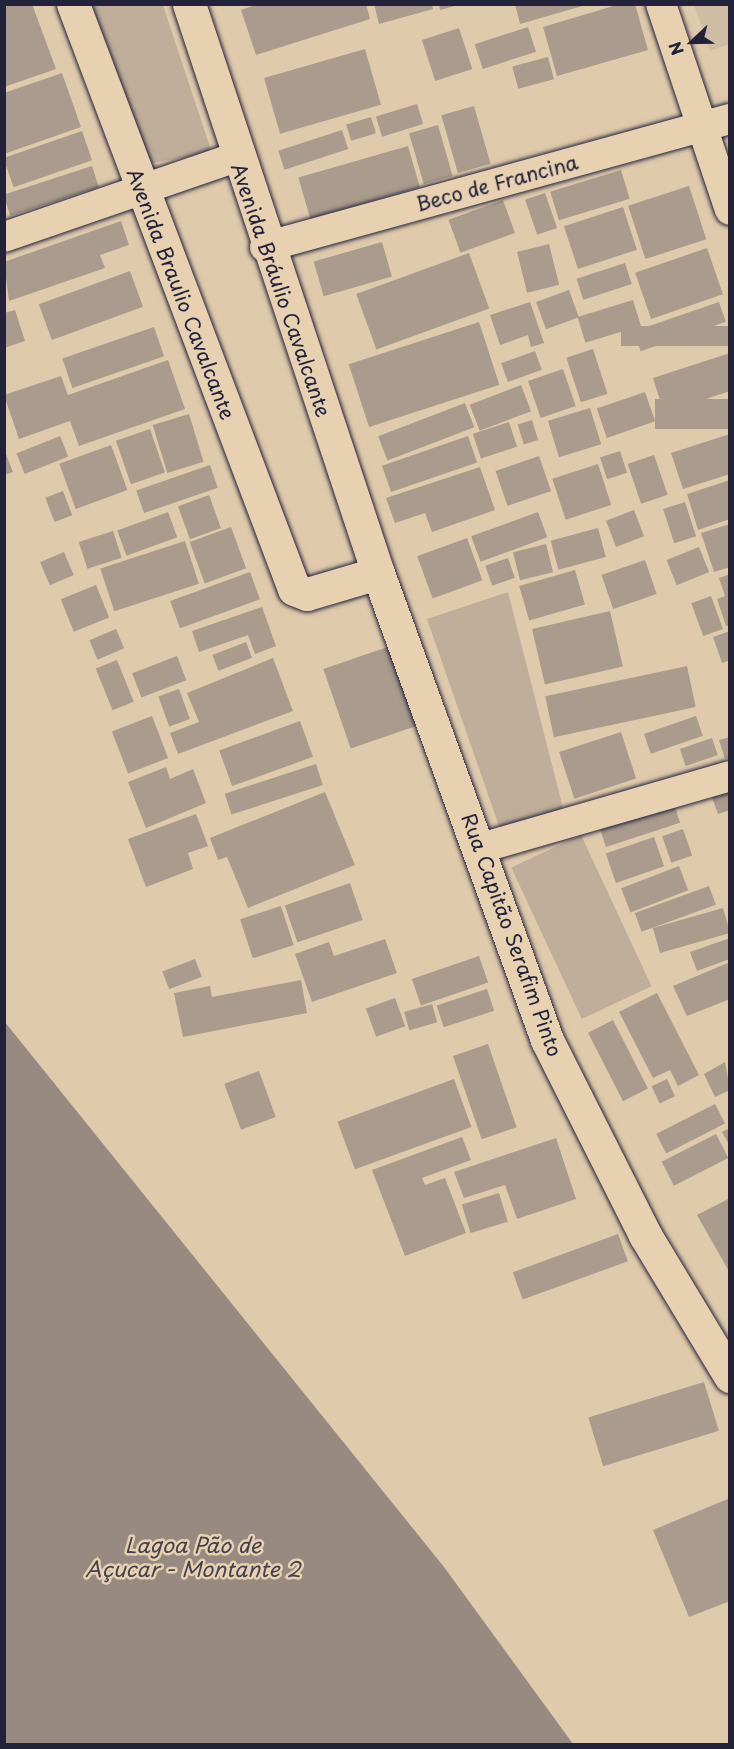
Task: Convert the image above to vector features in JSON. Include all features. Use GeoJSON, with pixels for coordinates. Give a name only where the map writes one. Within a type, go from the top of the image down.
{"type":"FeatureCollection","features":[{"type":"Feature","properties":{"kind":"street","name":"Avenida Braulio Cavalcante"},"geometry":{"type":"LineString","coordinates":[[73,4],[291,583],[307,594],[378,573]]}},
{"type":"Feature","properties":{"kind":"street","name":"Avenida Bráulio Cavalcante"},"geometry":{"type":"LineString","coordinates":[[189,4],[265,247],[378,573]]}},
{"type":"Feature","properties":{"kind":"street"},"geometry":{"type":"LineString","coordinates":[[661,4],[716,123],[729,210]]}},
{"type":"Feature","properties":{"kind":"street","name":"Beco de Francina"},"geometry":{"type":"LineString","coordinates":[[265,247],[716,123]]}},
{"type":"Feature","properties":{"kind":"street"},"geometry":{"type":"LineString","coordinates":[[4,237],[236,157]]}},
{"type":"Feature","properties":{"kind":"street","name":"Rua Capitão Serafim Pinto"},"geometry":{"type":"LineString","coordinates":[[378,573],[481,848],[547,1040],[645,1235],[729,1376]]}},
{"type":"Feature","properties":{"kind":"street"},"geometry":{"type":"LineString","coordinates":[[481,848],[729,776]]}},
{"type":"Feature","properties":{"kind":"shaded area"},"geometry":{"type":"Polygon","coordinates":[[[91,5],[163,5],[212,153],[146,164],[91,5]]]}},
{"type":"Feature","properties":{"kind":"shaded area"},"geometry":{"type":"Polygon","coordinates":[[[694,5],[729,5],[729,44],[710,51],[694,5]]]}},
{"type":"Feature","properties":{"kind":"shaded area"},"geometry":{"type":"Polygon","coordinates":[[[508,592],[563,808],[500,829],[427,619],[508,592]]]}},
{"type":"Feature","properties":{"kind":"shaded area"},"geometry":{"type":"Polygon","coordinates":[[[581,835],[652,986],[582,1019],[511,868],[581,835]]]}},
{"type":"Feature","properties":{"kind":"water","name":"Lagoa Pão de Açucar - Montante 2"},"geometry":{"type":"Polygon","coordinates":[[[4,1021],[444,1567],[573,1744],[5,1744],[4,1021]]]}},
{"type":"Feature","properties":{"kind":"building"},"geometry":{"type":"Polygon","coordinates":[[[4,4],[32,4],[56,69],[4,87],[4,4]]]}},
{"type":"Feature","properties":{"kind":"building"},"geometry":{"type":"Polygon","coordinates":[[[258,4],[366,4],[370,19],[256,55],[241,10],[258,4]]]}},
{"type":"Feature","properties":{"kind":"building"},"geometry":{"type":"Polygon","coordinates":[[[374,4],[432,4],[433,9],[379,24],[374,4]]]}},
{"type":"Feature","properties":{"kind":"building"},"geometry":{"type":"Polygon","coordinates":[[[439,4],[458,4],[458,5],[440,10],[439,4]]]}},
{"type":"Feature","properties":{"kind":"building"},"geometry":{"type":"Polygon","coordinates":[[[515,4],[586,4],[586,5],[520,24],[515,4]]]}},
{"type":"Feature","properties":{"kind":"building"},"geometry":{"type":"Polygon","coordinates":[[[620,4],[635,4],[648,50],[557,76],[543,27],[620,4]]]}},
{"type":"Feature","properties":{"kind":"building"},"geometry":{"type":"Polygon","coordinates":[[[528,27],[536,52],[483,69],[475,44],[528,27]]]}},
{"type":"Feature","properties":{"kind":"building"},"geometry":{"type":"Polygon","coordinates":[[[459,28],[472,69],[435,81],[422,40],[459,28]]]}},
{"type":"Feature","properties":{"kind":"building"},"geometry":{"type":"Polygon","coordinates":[[[365,49],[381,105],[280,134],[264,78],[365,49]]]}},
{"type":"Feature","properties":{"kind":"building"},"geometry":{"type":"Polygon","coordinates":[[[548,57],[554,79],[518,89],[512,67],[548,57]]]}},
{"type":"Feature","properties":{"kind":"building"},"geometry":{"type":"Polygon","coordinates":[[[62,73],[81,127],[4,154],[4,93],[62,73]]]}},
{"type":"Feature","properties":{"kind":"building"},"geometry":{"type":"Polygon","coordinates":[[[417,104],[423,124],[382,137],[376,117],[417,104]]]}},
{"type":"Feature","properties":{"kind":"building"},"geometry":{"type":"Polygon","coordinates":[[[474,106],[491,164],[458,173],[441,115],[474,106]]]}},
{"type":"Feature","properties":{"kind":"building"},"geometry":{"type":"Polygon","coordinates":[[[371,117],[376,133],[351,141],[346,125],[371,117]]]}},
{"type":"Feature","properties":{"kind":"building"},"geometry":{"type":"Polygon","coordinates":[[[438,125],[453,176],[424,184],[409,133],[438,125]]]}},
{"type":"Feature","properties":{"kind":"building"},"geometry":{"type":"Polygon","coordinates":[[[342,130],[348,149],[284,170],[278,151],[342,130]]]}},
{"type":"Feature","properties":{"kind":"building"},"geometry":{"type":"Polygon","coordinates":[[[82,131],[92,160],[14,187],[4,158],[82,131]]]}},
{"type":"Feature","properties":{"kind":"building"},"geometry":{"type":"Polygon","coordinates":[[[408,146],[420,187],[310,219],[298,177],[408,146]]]}},
{"type":"Feature","properties":{"kind":"building"},"geometry":{"type":"Polygon","coordinates":[[[92,166],[99,187],[10,216],[4,195],[92,166]]]}},
{"type":"Feature","properties":{"kind":"building"},"geometry":{"type":"Polygon","coordinates":[[[621,170],[630,199],[559,220],[550,192],[621,170]]]}},
{"type":"Feature","properties":{"kind":"building"},"geometry":{"type":"Polygon","coordinates":[[[689,186],[706,239],[645,259],[628,206],[689,186]]]}},
{"type":"Feature","properties":{"kind":"building"},"geometry":{"type":"Polygon","coordinates":[[[545,193],[557,228],[537,235],[525,200],[545,193]]]}},
{"type":"Feature","properties":{"kind":"building"},"geometry":{"type":"Polygon","coordinates":[[[503,200],[515,233],[460,253],[448,220],[503,200]]]}},
{"type":"Feature","properties":{"kind":"building"},"geometry":{"type":"Polygon","coordinates":[[[623,207],[637,250],[578,269],[564,226],[623,207]]]}},
{"type":"Feature","properties":{"kind":"building"},"geometry":{"type":"Polygon","coordinates":[[[121,221],[129,245],[100,255],[105,268],[9,301],[4,262],[121,221]]]}},
{"type":"Feature","properties":{"kind":"building"},"geometry":{"type":"Polygon","coordinates":[[[382,242],[392,277],[324,296],[314,262],[382,242]]]}},
{"type":"Feature","properties":{"kind":"building"},"geometry":{"type":"Polygon","coordinates":[[[549,244],[559,285],[527,293],[517,252],[549,244]]]}},
{"type":"Feature","properties":{"kind":"building"},"geometry":{"type":"Polygon","coordinates":[[[707,248],[723,294],[651,319],[635,273],[707,248]]]}},
{"type":"Feature","properties":{"kind":"building"},"geometry":{"type":"Polygon","coordinates":[[[469,253],[489,308],[376,349],[356,294],[469,253]]]}},
{"type":"Feature","properties":{"kind":"building"},"geometry":{"type":"Polygon","coordinates":[[[625,263],[632,284],[583,300],[576,279],[625,263]]]}},
{"type":"Feature","properties":{"kind":"building"},"geometry":{"type":"Polygon","coordinates":[[[130,271],[143,307],[52,340],[39,304],[130,271]]]}},
{"type":"Feature","properties":{"kind":"building"},"geometry":{"type":"Polygon","coordinates":[[[569,290],[579,317],[546,329],[536,302],[569,290]]]}},
{"type":"Feature","properties":{"kind":"building"},"geometry":{"type":"Polygon","coordinates":[[[633,300],[641,326],[585,343],[578,317],[633,300]]]}},
{"type":"Feature","properties":{"kind":"building"},"geometry":{"type":"Polygon","coordinates":[[[530,302],[544,343],[531,347],[528,335],[500,345],[490,315],[530,302]]]}},
{"type":"Feature","properties":{"kind":"building"},"geometry":{"type":"Polygon","coordinates":[[[719,302],[726,322],[641,351],[634,331],[719,302]]]}},
{"type":"Feature","properties":{"kind":"building"},"geometry":{"type":"Polygon","coordinates":[[[15,310],[25,341],[4,348],[4,313],[15,310]]]}},
{"type":"Feature","properties":{"kind":"building"},"geometry":{"type":"Polygon","coordinates":[[[479,322],[499,385],[369,427],[349,364],[479,322]]]}},
{"type":"Feature","properties":{"kind":"building"},"geometry":{"type":"Polygon","coordinates":[[[621,326],[730,326],[730,346],[621,346],[621,326]]]}},
{"type":"Feature","properties":{"kind":"building"},"geometry":{"type":"Polygon","coordinates":[[[154,327],[164,356],[72,388],[62,359],[154,327]]]}},
{"type":"Feature","properties":{"kind":"building"},"geometry":{"type":"Polygon","coordinates":[[[593,349],[608,394],[581,402],[566,358],[593,349]]]}},
{"type":"Feature","properties":{"kind":"building"},"geometry":{"type":"Polygon","coordinates":[[[535,351],[542,370],[508,382],[501,363],[535,351]]]}},
{"type":"Feature","properties":{"kind":"building"},"geometry":{"type":"Polygon","coordinates":[[[730,353],[730,391],[664,413],[653,378],[730,353]]]}},
{"type":"Feature","properties":{"kind":"building"},"geometry":{"type":"Polygon","coordinates":[[[168,360],[185,409],[79,446],[70,421],[19,439],[4,395],[61,376],[68,395],[168,360]]]}},
{"type":"Feature","properties":{"kind":"building"},"geometry":{"type":"Polygon","coordinates":[[[563,369],[576,406],[541,418],[528,381],[563,369]]]}},
{"type":"Feature","properties":{"kind":"building"},"geometry":{"type":"Polygon","coordinates":[[[521,385],[531,411],[480,431],[470,405],[521,385]]]}},
{"type":"Feature","properties":{"kind":"building"},"geometry":{"type":"Polygon","coordinates":[[[645,392],[655,421],[607,438],[597,409],[645,392]]]}},
{"type":"Feature","properties":{"kind":"building"},"geometry":{"type":"Polygon","coordinates":[[[655,399],[730,399],[730,429],[655,429],[655,399]]]}},
{"type":"Feature","properties":{"kind":"building"},"geometry":{"type":"Polygon","coordinates":[[[465,403],[474,427],[387,461],[378,436],[465,403]]]}},
{"type":"Feature","properties":{"kind":"building"},"geometry":{"type":"Polygon","coordinates":[[[590,408],[601,444],[559,457],[548,421],[590,408]]]}},
{"type":"Feature","properties":{"kind":"building"},"geometry":{"type":"Polygon","coordinates":[[[189,414],[204,462],[167,473],[153,425],[189,414]]]}},
{"type":"Feature","properties":{"kind":"building"},"geometry":{"type":"Polygon","coordinates":[[[532,420],[538,440],[524,444],[518,424],[532,420]]]}},
{"type":"Feature","properties":{"kind":"building"},"geometry":{"type":"Polygon","coordinates":[[[509,422],[517,447],[481,458],[473,434],[509,422]]]}},
{"type":"Feature","properties":{"kind":"building"},"geometry":{"type":"Polygon","coordinates":[[[150,429],[165,472],[131,484],[116,441],[150,429]]]}},
{"type":"Feature","properties":{"kind":"building"},"geometry":{"type":"Polygon","coordinates":[[[730,434],[730,474],[683,489],[671,453],[730,434]]]}},
{"type":"Feature","properties":{"kind":"building"},"geometry":{"type":"Polygon","coordinates":[[[60,436],[68,456],[25,474],[16,454],[60,436]]]}},
{"type":"Feature","properties":{"kind":"building"},"geometry":{"type":"Polygon","coordinates":[[[468,436],[477,462],[391,492],[382,466],[468,436]]]}},
{"type":"Feature","properties":{"kind":"building"},"geometry":{"type":"Polygon","coordinates":[[[111,445],[127,490],[76,509],[59,464],[111,445]]]}},
{"type":"Feature","properties":{"kind":"building"},"geometry":{"type":"Polygon","coordinates":[[[4,449],[13,472],[4,475],[4,449]]]}},
{"type":"Feature","properties":{"kind":"building"},"geometry":{"type":"Polygon","coordinates":[[[620,451],[627,473],[607,479],[600,457],[620,451]]]}},
{"type":"Feature","properties":{"kind":"building"},"geometry":{"type":"Polygon","coordinates":[[[654,455],[668,495],[641,504],[628,464],[654,455]]]}},
{"type":"Feature","properties":{"kind":"building"},"geometry":{"type":"Polygon","coordinates":[[[539,456],[551,491],[508,506],[496,471],[539,456]]]}},
{"type":"Feature","properties":{"kind":"building"},"geometry":{"type":"Polygon","coordinates":[[[598,464],[611,505],[566,520],[552,479],[598,464]]]}},
{"type":"Feature","properties":{"kind":"building"},"geometry":{"type":"Polygon","coordinates":[[[210,465],[218,488],[144,513],[136,490],[210,465]]]}},
{"type":"Feature","properties":{"kind":"building"},"geometry":{"type":"Polygon","coordinates":[[[480,467],[495,510],[432,532],[425,513],[395,523],[386,498],[480,467]]]}},
{"type":"Feature","properties":{"kind":"building"},"geometry":{"type":"Polygon","coordinates":[[[730,480],[730,519],[698,530],[687,494],[730,480]]]}},
{"type":"Feature","properties":{"kind":"building"},"geometry":{"type":"Polygon","coordinates":[[[63,491],[72,515],[55,522],[45,498],[63,491]]]}},
{"type":"Feature","properties":{"kind":"building"},"geometry":{"type":"Polygon","coordinates":[[[209,495],[221,528],[190,539],[178,506],[209,495]]]}},
{"type":"Feature","properties":{"kind":"building"},"geometry":{"type":"Polygon","coordinates":[[[685,502],[696,536],[674,543],[663,509],[685,502]]]}},
{"type":"Feature","properties":{"kind":"building"},"geometry":{"type":"Polygon","coordinates":[[[634,510],[644,536],[616,547],[606,521],[634,510]]]}},
{"type":"Feature","properties":{"kind":"building"},"geometry":{"type":"Polygon","coordinates":[[[168,512],[177,537],[126,556],[117,530],[168,512]]]}},
{"type":"Feature","properties":{"kind":"building"},"geometry":{"type":"Polygon","coordinates":[[[538,512],[547,537],[481,562],[471,536],[538,512]]]}},
{"type":"Feature","properties":{"kind":"building"},"geometry":{"type":"Polygon","coordinates":[[[730,524],[730,567],[714,572],[701,533],[730,524]]]}},
{"type":"Feature","properties":{"kind":"building"},"geometry":{"type":"Polygon","coordinates":[[[231,527],[246,568],[205,583],[190,542],[231,527]]]}},
{"type":"Feature","properties":{"kind":"building"},"geometry":{"type":"Polygon","coordinates":[[[598,528],[606,557],[558,570],[551,541],[598,528]]]}},
{"type":"Feature","properties":{"kind":"building"},"geometry":{"type":"Polygon","coordinates":[[[113,531],[122,558],[87,569],[79,542],[113,531]]]}},
{"type":"Feature","properties":{"kind":"building"},"geometry":{"type":"Polygon","coordinates":[[[467,538],[482,580],[433,598],[417,556],[467,538]]]}},
{"type":"Feature","properties":{"kind":"building"},"geometry":{"type":"Polygon","coordinates":[[[185,541],[199,584],[114,611],[100,569],[185,541]]]}},
{"type":"Feature","properties":{"kind":"building"},"geometry":{"type":"Polygon","coordinates":[[[546,544],[553,572],[520,580],[513,552],[546,544]]]}},
{"type":"Feature","properties":{"kind":"building"},"geometry":{"type":"Polygon","coordinates":[[[699,547],[709,572],[677,585],[667,560],[699,547]]]}},
{"type":"Feature","properties":{"kind":"building"},"geometry":{"type":"Polygon","coordinates":[[[64,552],[74,575],[50,585],[40,562],[64,552]]]}},
{"type":"Feature","properties":{"kind":"building"},"geometry":{"type":"Polygon","coordinates":[[[508,558],[515,578],[492,586],[485,566],[508,558]]]}},
{"type":"Feature","properties":{"kind":"building"},"geometry":{"type":"Polygon","coordinates":[[[645,560],[657,594],[613,609],[602,575],[645,560]]]}},
{"type":"Feature","properties":{"kind":"building"},"geometry":{"type":"Polygon","coordinates":[[[575,570],[585,605],[529,621],[519,586],[575,570]]]}},
{"type":"Feature","properties":{"kind":"building"},"geometry":{"type":"Polygon","coordinates":[[[250,572],[260,599],[180,628],[170,601],[250,572]]]}},
{"type":"Feature","properties":{"kind":"building"},"geometry":{"type":"Polygon","coordinates":[[[730,574],[730,625],[726,626],[717,599],[725,596],[719,578],[730,574]]]}},
{"type":"Feature","properties":{"kind":"building"},"geometry":{"type":"Polygon","coordinates":[[[96,585],[109,617],[74,632],[61,599],[96,585]]]}},
{"type":"Feature","properties":{"kind":"building"},"geometry":{"type":"Polygon","coordinates":[[[711,596],[723,629],[703,636],[691,603],[711,596]]]}},
{"type":"Feature","properties":{"kind":"building"},"geometry":{"type":"Polygon","coordinates":[[[262,607],[276,646],[255,654],[248,635],[199,652],[192,631],[262,607]]]}},
{"type":"Feature","properties":{"kind":"building"},"geometry":{"type":"Polygon","coordinates":[[[610,611],[623,667],[545,685],[532,629],[610,611]]]}},
{"type":"Feature","properties":{"kind":"building"},"geometry":{"type":"Polygon","coordinates":[[[116,629],[124,648],[98,660],[89,640],[116,629]]]}},
{"type":"Feature","properties":{"kind":"building"},"geometry":{"type":"Polygon","coordinates":[[[730,631],[730,660],[722,663],[713,637],[730,631]]]}},
{"type":"Feature","properties":{"kind":"building"},"geometry":{"type":"Polygon","coordinates":[[[246,642],[252,658],[218,671],[212,655],[246,642]]]}},
{"type":"Feature","properties":{"kind":"building"},"geometry":{"type":"Polygon","coordinates":[[[399,643],[426,722],[351,748],[323,669],[399,643]]]}},
{"type":"Feature","properties":{"kind":"building"},"geometry":{"type":"Polygon","coordinates":[[[177,656],[186,680],[142,697],[132,673],[177,656]]]}},
{"type":"Feature","properties":{"kind":"building"},"geometry":{"type":"Polygon","coordinates":[[[273,658],[293,711],[178,754],[170,733],[199,722],[187,693],[273,658]]]}},
{"type":"Feature","properties":{"kind":"building"},"geometry":{"type":"Polygon","coordinates":[[[117,660],[134,702],[113,710],[96,669],[117,660]]]}},
{"type":"Feature","properties":{"kind":"building"},"geometry":{"type":"Polygon","coordinates":[[[687,666],[696,707],[554,737],[545,696],[687,666]]]}},
{"type":"Feature","properties":{"kind":"building"},"geometry":{"type":"Polygon","coordinates":[[[179,689],[190,719],[169,727],[158,697],[179,689]]]}},
{"type":"Feature","properties":{"kind":"building"},"geometry":{"type":"Polygon","coordinates":[[[152,716],[168,758],[128,773],[112,731],[152,716]]]}},
{"type":"Feature","properties":{"kind":"building"},"geometry":{"type":"Polygon","coordinates":[[[696,716],[703,736],[651,754],[644,734],[696,716]]]}},
{"type":"Feature","properties":{"kind":"building"},"geometry":{"type":"Polygon","coordinates":[[[300,721],[313,757],[232,786],[219,750],[300,721]]]}},
{"type":"Feature","properties":{"kind":"building"},"geometry":{"type":"Polygon","coordinates":[[[621,732],[636,779],[574,799],[559,752],[621,732]]]}},
{"type":"Feature","properties":{"kind":"building"},"geometry":{"type":"Polygon","coordinates":[[[730,737],[730,757],[725,759],[719,740],[730,737]]]}},
{"type":"Feature","properties":{"kind":"building"},"geometry":{"type":"Polygon","coordinates":[[[712,738],[718,755],[686,766],[680,749],[712,738]]]}},
{"type":"Feature","properties":{"kind":"building"},"geometry":{"type":"Polygon","coordinates":[[[316,764],[323,785],[231,815],[225,794],[316,764]]]}},
{"type":"Feature","properties":{"kind":"building"},"geometry":{"type":"Polygon","coordinates":[[[166,767],[170,779],[193,769],[206,803],[146,828],[128,782],[166,767]]]}},
{"type":"Feature","properties":{"kind":"building"},"geometry":{"type":"Polygon","coordinates":[[[730,786],[730,810],[718,814],[710,792],[730,786]]]}},
{"type":"Feature","properties":{"kind":"building"},"geometry":{"type":"Polygon","coordinates":[[[325,792],[355,865],[248,908],[227,857],[218,860],[210,838],[325,792]]]}},
{"type":"Feature","properties":{"kind":"building"},"geometry":{"type":"Polygon","coordinates":[[[673,801],[680,823],[606,847],[599,825],[673,801]]]}},
{"type":"Feature","properties":{"kind":"building"},"geometry":{"type":"Polygon","coordinates":[[[196,814],[208,846],[188,853],[193,869],[146,887],[128,839],[196,814]]]}},
{"type":"Feature","properties":{"kind":"building"},"geometry":{"type":"Polygon","coordinates":[[[683,829],[692,855],[671,863],[662,836],[683,829]]]}},
{"type":"Feature","properties":{"kind":"building"},"geometry":{"type":"Polygon","coordinates":[[[654,837],[664,866],[616,883],[606,854],[654,837]]]}},
{"type":"Feature","properties":{"kind":"building"},"geometry":{"type":"Polygon","coordinates":[[[679,866],[688,890],[630,912],[621,888],[679,866]]]}},
{"type":"Feature","properties":{"kind":"building"},"geometry":{"type":"Polygon","coordinates":[[[350,883],[363,920],[297,942],[285,905],[350,883]]]}},
{"type":"Feature","properties":{"kind":"building"},"geometry":{"type":"Polygon","coordinates":[[[709,886],[716,905],[642,932],[635,913],[709,886]]]}},
{"type":"Feature","properties":{"kind":"building"},"geometry":{"type":"Polygon","coordinates":[[[281,906],[294,945],[253,958],[240,919],[281,906]]]}},
{"type":"Feature","properties":{"kind":"building"},"geometry":{"type":"Polygon","coordinates":[[[723,908],[730,933],[660,953],[653,928],[723,908]]]}},
{"type":"Feature","properties":{"kind":"building"},"geometry":{"type":"Polygon","coordinates":[[[730,938],[730,959],[697,971],[690,952],[730,938]]]}},
{"type":"Feature","properties":{"kind":"building"},"geometry":{"type":"Polygon","coordinates":[[[385,939],[397,973],[312,1002],[295,954],[329,942],[334,956],[385,939]]]}},
{"type":"Feature","properties":{"kind":"building"},"geometry":{"type":"Polygon","coordinates":[[[479,956],[488,982],[421,1006],[412,979],[479,956]]]}},
{"type":"Feature","properties":{"kind":"building"},"geometry":{"type":"Polygon","coordinates":[[[195,959],[202,977],[169,989],[162,972],[195,959]]]}},
{"type":"Feature","properties":{"kind":"building"},"geometry":{"type":"Polygon","coordinates":[[[730,962],[730,999],[687,1016],[673,986],[730,962]]]}},
{"type":"Feature","properties":{"kind":"building"},"geometry":{"type":"Polygon","coordinates":[[[301,980],[307,1013],[183,1037],[174,993],[210,986],[212,997],[301,980]]]}},
{"type":"Feature","properties":{"kind":"building"},"geometry":{"type":"Polygon","coordinates":[[[487,989],[494,1011],[444,1027],[437,1005],[487,989]]]}},
{"type":"Feature","properties":{"kind":"building"},"geometry":{"type":"Polygon","coordinates":[[[657,993],[699,1075],[678,1086],[670,1070],[653,1078],[619,1012],[657,993]]]}},
{"type":"Feature","properties":{"kind":"building"},"geometry":{"type":"Polygon","coordinates":[[[395,998],[405,1026],[376,1037],[366,1009],[395,998]]]}},
{"type":"Feature","properties":{"kind":"building"},"geometry":{"type":"Polygon","coordinates":[[[432,1004],[437,1022],[409,1030],[404,1012],[432,1004]]]}},
{"type":"Feature","properties":{"kind":"building"},"geometry":{"type":"Polygon","coordinates":[[[613,1020],[648,1089],[623,1101],[588,1033],[613,1020]]]}},
{"type":"Feature","properties":{"kind":"building"},"geometry":{"type":"Polygon","coordinates":[[[488,1044],[517,1127],[482,1139],[453,1056],[488,1044]]]}},
{"type":"Feature","properties":{"kind":"building"},"geometry":{"type":"Polygon","coordinates":[[[725,1062],[730,1090],[715,1097],[704,1074],[725,1062]]]}},
{"type":"Feature","properties":{"kind":"building"},"geometry":{"type":"Polygon","coordinates":[[[259,1071],[276,1117],[241,1130],[224,1084],[259,1071]]]}},
{"type":"Feature","properties":{"kind":"building"},"geometry":{"type":"Polygon","coordinates":[[[454,1079],[471,1127],[355,1169],[337,1121],[454,1079]]]}},
{"type":"Feature","properties":{"kind":"building"},"geometry":{"type":"Polygon","coordinates":[[[667,1079],[675,1096],[660,1103],[652,1086],[667,1079]]]}},
{"type":"Feature","properties":{"kind":"building"},"geometry":{"type":"Polygon","coordinates":[[[715,1104],[725,1124],[666,1154],[656,1134],[715,1104]]]}},
{"type":"Feature","properties":{"kind":"building"},"geometry":{"type":"Polygon","coordinates":[[[730,1128],[730,1146],[722,1132],[730,1128]]]}},
{"type":"Feature","properties":{"kind":"building"},"geometry":{"type":"Polygon","coordinates":[[[716,1134],[728,1158],[674,1186],[662,1162],[716,1134]]]}},
{"type":"Feature","properties":{"kind":"building"},"geometry":{"type":"Polygon","coordinates":[[[462,1137],[471,1160],[422,1178],[425,1185],[445,1178],[466,1233],[405,1256],[372,1170],[462,1137]]]}},
{"type":"Feature","properties":{"kind":"building"},"geometry":{"type":"Polygon","coordinates":[[[556,1138],[576,1199],[517,1219],[505,1185],[464,1198],[454,1172],[556,1138]]]}},
{"type":"Feature","properties":{"kind":"building"},"geometry":{"type":"Polygon","coordinates":[[[499,1193],[508,1222],[470,1233],[462,1204],[499,1193]]]}},
{"type":"Feature","properties":{"kind":"building"},"geometry":{"type":"Polygon","coordinates":[[[730,1198],[730,1273],[697,1215],[730,1198]]]}},
{"type":"Feature","properties":{"kind":"building"},"geometry":{"type":"Polygon","coordinates":[[[618,1234],[628,1261],[523,1300],[513,1272],[618,1234]]]}},
{"type":"Feature","properties":{"kind":"building"},"geometry":{"type":"Polygon","coordinates":[[[704,1382],[719,1431],[603,1466],[588,1417],[704,1382]]]}},
{"type":"Feature","properties":{"kind":"building"},"geometry":{"type":"Polygon","coordinates":[[[730,1498],[730,1601],[689,1617],[653,1530],[730,1498]]]}}]}
